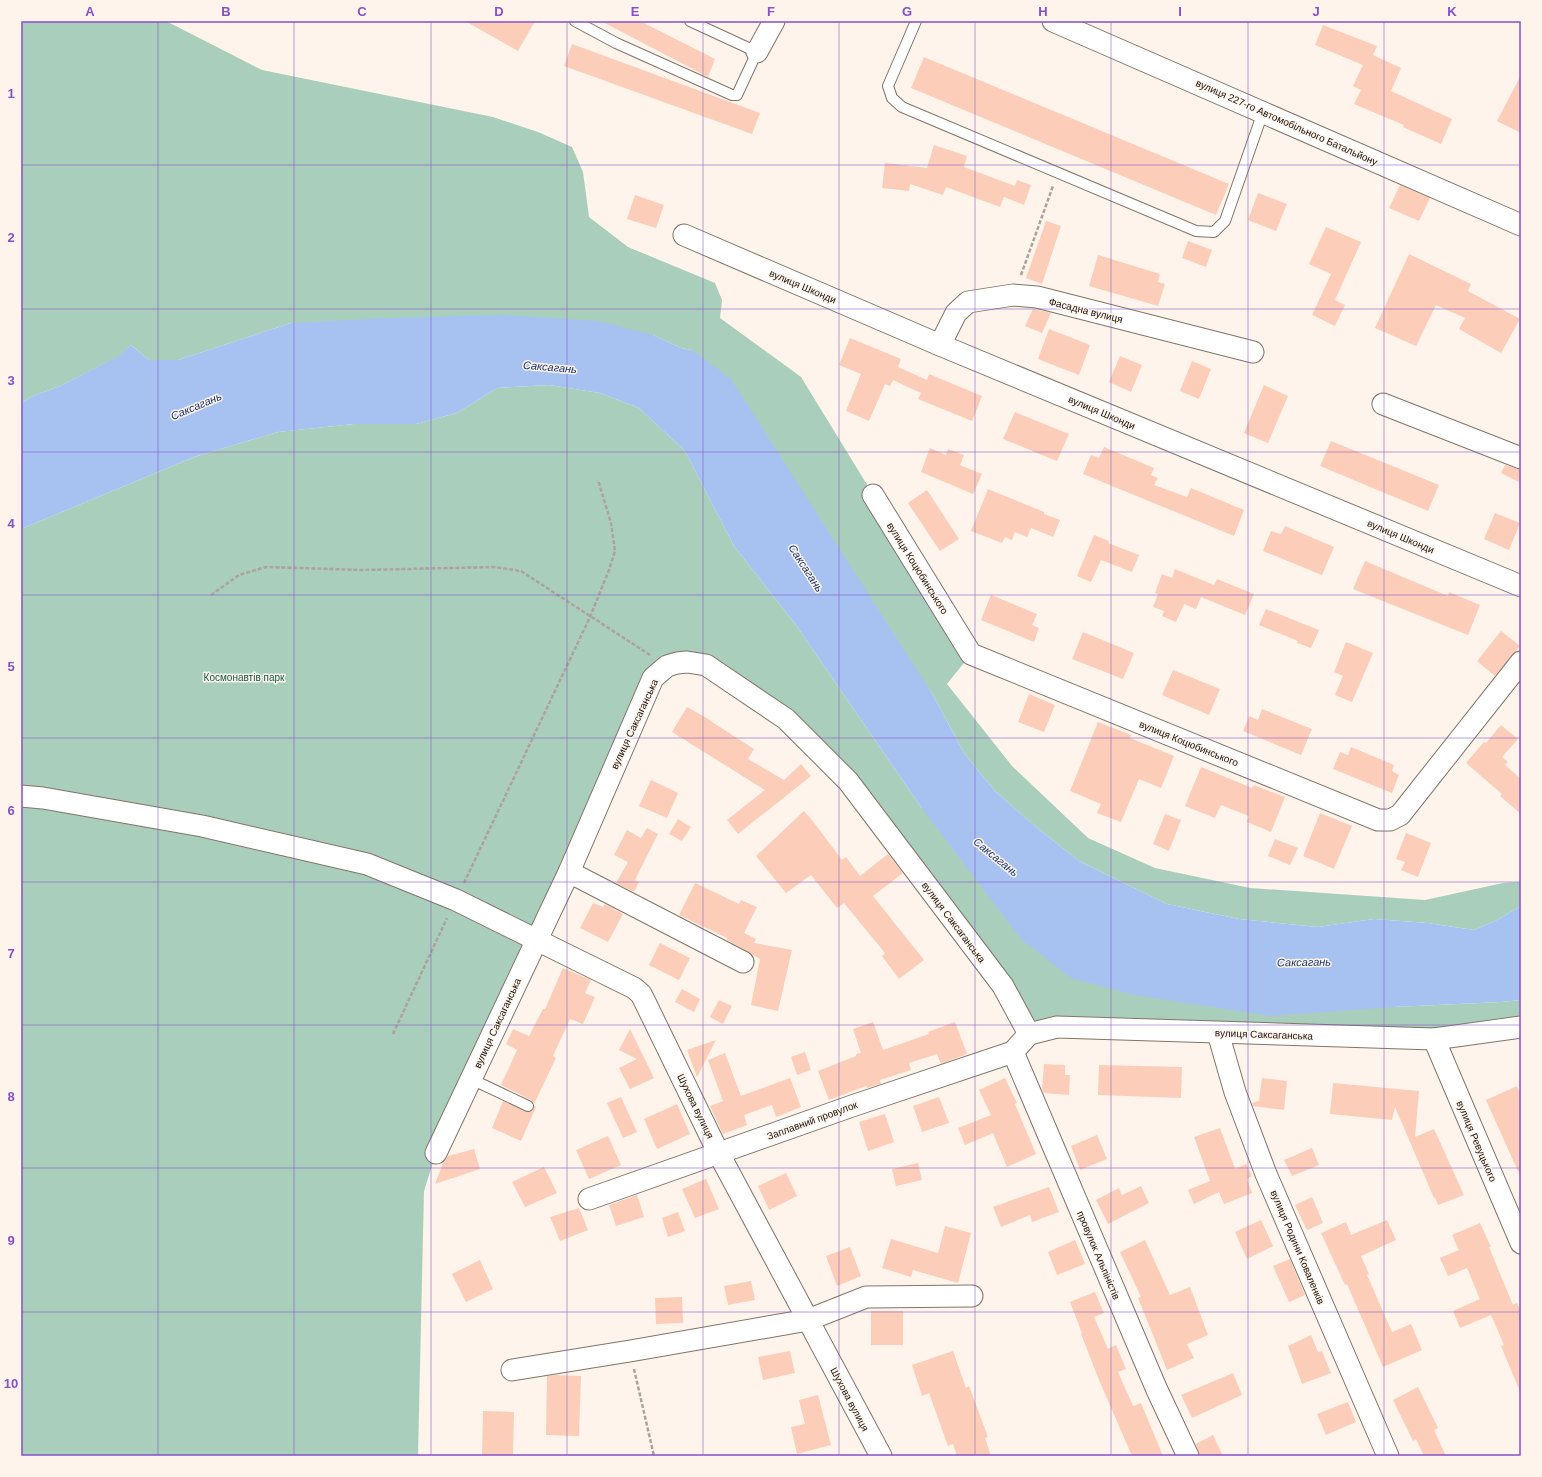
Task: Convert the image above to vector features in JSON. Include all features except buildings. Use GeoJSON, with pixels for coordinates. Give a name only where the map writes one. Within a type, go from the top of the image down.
{"type":"FeatureCollection","features":[{"type":"Feature","properties":{"kind":"street"},"geometry":{"type":"LineString","coordinates":[[757,52],[774,21]]}},
{"type":"Feature","properties":{"kind":"street","name":"вулиця 227-го Автомобільного Батальйону"},"geometry":{"type":"LineString","coordinates":[[1053,21],[1521,225]]}},
{"type":"Feature","properties":{"kind":"street","name":"вулиця Шконди"},"geometry":{"type":"LineString","coordinates":[[684,235],[940,345],[1521,586]]}},
{"type":"Feature","properties":{"kind":"street","name":"Фасадна вулиця"},"geometry":{"type":"LineString","coordinates":[[940,345],[956,313],[968,302],[1013,295],[1037,297],[1253,352]]}},
{"type":"Feature","properties":{"kind":"street"},"geometry":{"type":"LineString","coordinates":[[1383,404],[1500,448],[1521,458]]}},
{"type":"Feature","properties":{"kind":"street","name":"вулиця Коцюбинського"},"geometry":{"type":"LineString","coordinates":[[872,495],[971,654],[1378,820],[1390,820],[1400,815],[1521,662]]}},
{"type":"Feature","properties":{"kind":"street","name":"вулиця Саксаганська"},"geometry":{"type":"LineString","coordinates":[[436,1153],[569,872],[653,678],[667,666],[677,663],[687,662],[706,665],[786,719],[848,781],[1004,986],[1029,1034],[1057,1027],[1434,1039],[1521,1027]]}},
{"type":"Feature","properties":{"kind":"street","name":"Шухова вулиця"},"geometry":{"type":"LineString","coordinates":[[21,796],[44,798],[202,826],[360,862],[456,900],[634,988],[641,994],[719,1154],[881,1456]]}},
{"type":"Feature","properties":{"kind":"street"},"geometry":{"type":"LineString","coordinates":[[569,872],[743,962]]}},
{"type":"Feature","properties":{"kind":"street","name":"вулиця Родини Коваленків"},"geometry":{"type":"LineString","coordinates":[[1218,1033],[1234,1092],[1266,1174],[1388,1456]]}},
{"type":"Feature","properties":{"kind":"street","name":"Заплавний провулок"},"geometry":{"type":"LineString","coordinates":[[589,1199],[852,1106],[1013,1052],[1029,1034]]}},
{"type":"Feature","properties":{"kind":"street","name":"вулиця Ревуцького"},"geometry":{"type":"LineString","coordinates":[[1434,1039],[1521,1243]]}},
{"type":"Feature","properties":{"kind":"street","name":"провулок Альпіністів"},"geometry":{"type":"LineString","coordinates":[[1013,1052],[1157,1390],[1188,1456]]}},
{"type":"Feature","properties":{"kind":"street"},"geometry":{"type":"LineString","coordinates":[[512,1370],[808,1320],[866,1297],[972,1296]]}},
{"type":"Feature","properties":{"kind":"lane"},"geometry":{"type":"LineString","coordinates":[[575,21],[616,43],[732,95],[737,95],[757,52],[690,21]]}},
{"type":"Feature","properties":{"kind":"lane"},"geometry":{"type":"LineString","coordinates":[[916,21],[888,86],[892,98],[902,107],[1196,231],[1214,232],[1225,221],[1263,112]]}},
{"type":"Feature","properties":{"kind":"lane"},"geometry":{"type":"LineString","coordinates":[[471,1079],[528,1106]]}},
{"type":"Feature","properties":{"kind":"path"},"geometry":{"type":"LineString","coordinates":[[1013,295],[1058,172]]}},
{"type":"Feature","properties":{"kind":"path"},"geometry":{"type":"LineString","coordinates":[[393,1034],[590,617],[609,570],[615,551],[611,523],[598,480]]}},
{"type":"Feature","properties":{"kind":"path"},"geometry":{"type":"LineString","coordinates":[[211,595],[239,576],[266,567],[363,570],[494,567],[521,571],[667,666]]}},
{"type":"Feature","properties":{"kind":"path"},"geometry":{"type":"LineString","coordinates":[[630,1351],[654,1456]]}},
{"type":"Feature","properties":{"kind":"green space"},"geometry":{"type":"Polygon","coordinates":[[[21,21],[166,21],[262,70],[493,117],[538,132],[572,147],[583,172],[589,217],[628,247],[715,283],[722,300],[720,318],[801,377],[971,654],[947,684],[1012,766],[1088,838],[1155,868],[1250,888],[1425,900],[1503,883],[1521,882],[1521,906],[1497,920],[1474,930],[1428,923],[1374,919],[1318,927],[1239,919],[1167,904],[1079,861],[1035,826],[995,791],[964,753],[933,695],[692,350],[681,348],[653,335],[291,323],[178,360],[149,360],[131,345],[120,356],[60,386],[33,396],[21,403],[21,21]]]}},
{"type":"Feature","properties":{"kind":"green space","name":"Космонавтів парк"},"geometry":{"type":"Polygon","coordinates":[[[549,385],[600,393],[639,408],[685,451],[734,546],[796,625],[921,807],[1394,1007],[1521,1000],[1521,1027],[1029,1034],[848,781],[706,665],[667,666],[436,1153],[424,1191],[418,1456],[21,1456],[21,529],[194,457],[278,432],[354,424],[416,424],[457,413],[497,388],[549,385]]]}},
{"type":"Feature","properties":{"kind":"water","name":"Саксагань"},"geometry":{"type":"Polygon","coordinates":[[[503,315],[598,321],[653,335],[681,348],[692,350],[731,379],[933,695],[964,753],[995,791],[1035,826],[1079,861],[1167,904],[1239,919],[1318,927],[1374,919],[1428,923],[1474,930],[1497,920],[1521,906],[1521,1000],[1271,1016],[1134,995],[1071,978],[1021,939],[921,807],[796,625],[734,546],[685,451],[639,408],[600,393],[549,385],[497,388],[457,413],[416,424],[354,424],[278,432],[194,457],[21,529],[21,403],[33,396],[60,386],[119,356],[131,345],[149,360],[178,360],[291,323],[389,318],[503,315]]]}}]}
